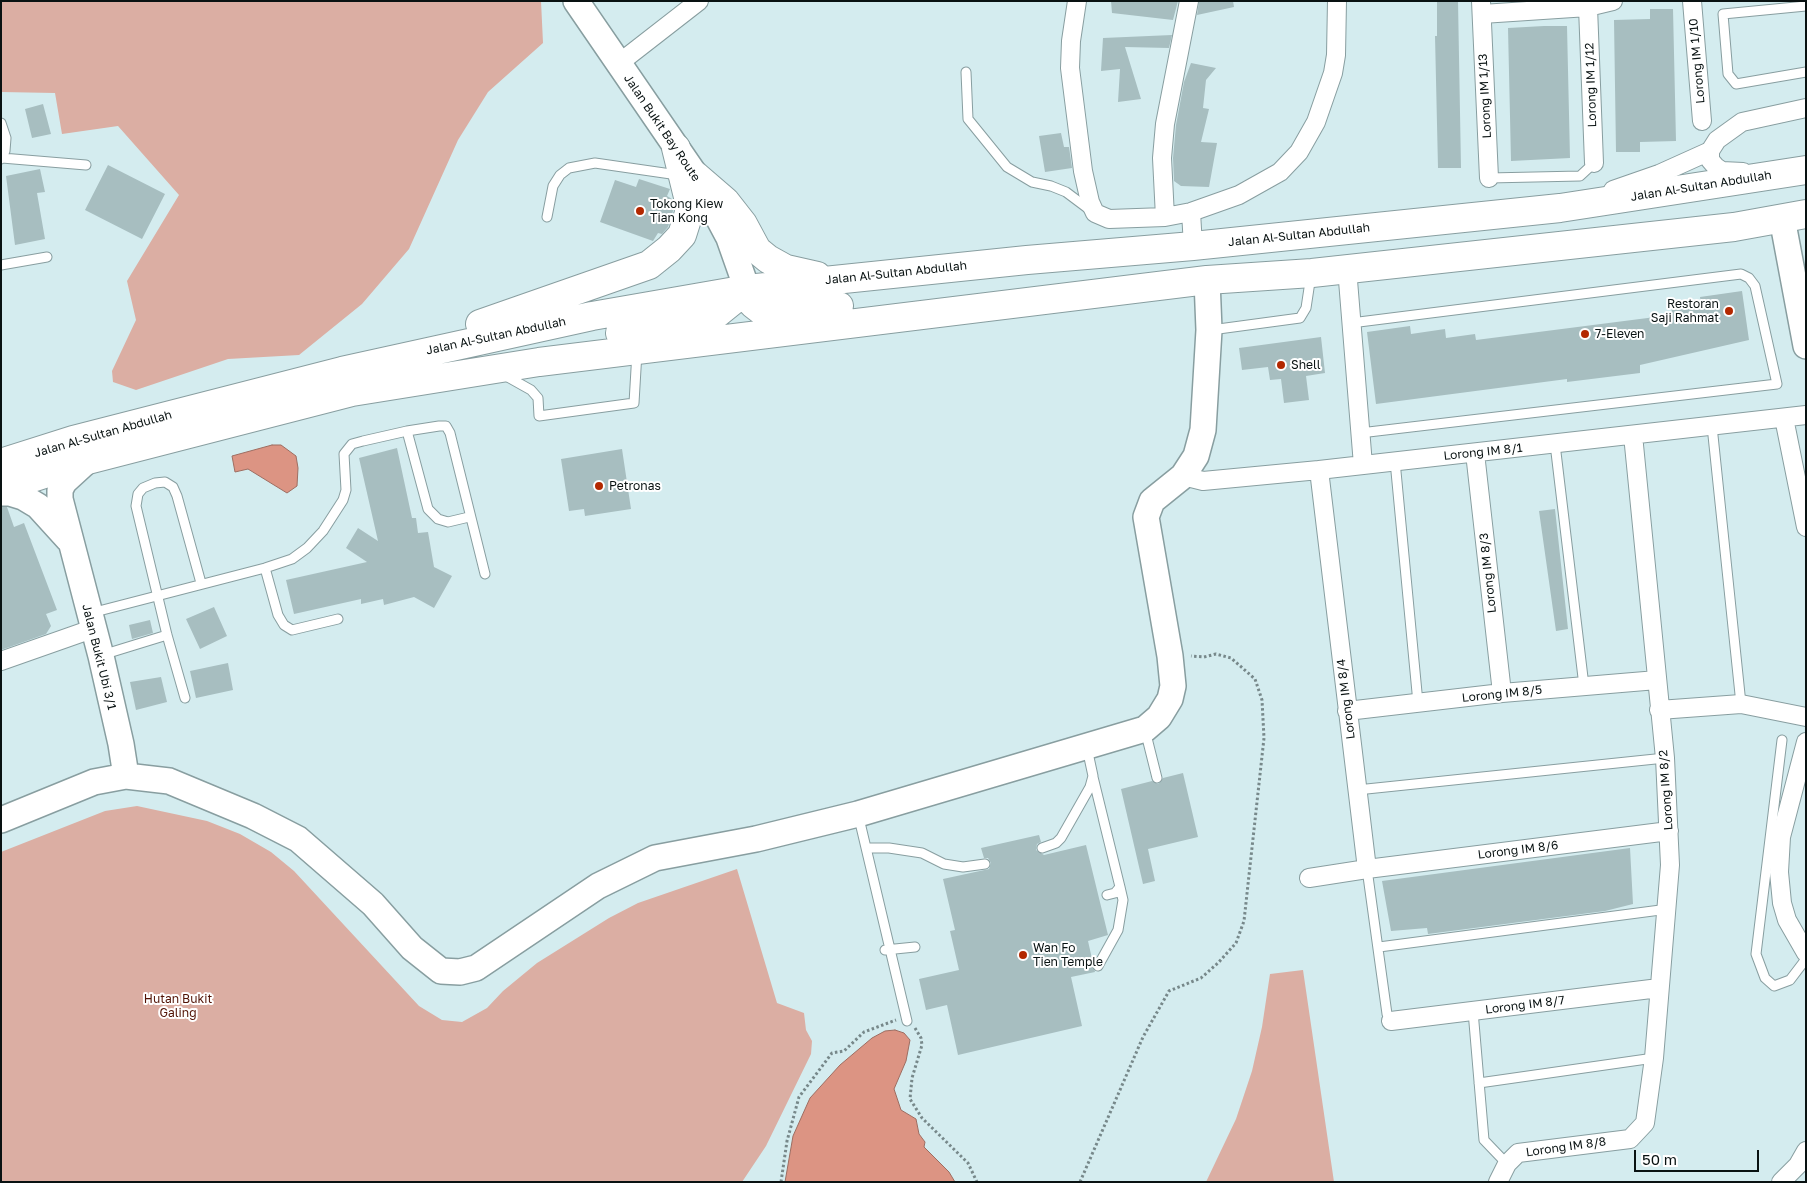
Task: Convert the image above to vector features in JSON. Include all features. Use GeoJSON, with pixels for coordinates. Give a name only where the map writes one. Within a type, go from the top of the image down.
{"type":"FeatureCollection","features":[{"type":"Feature","properties":{"kind":"main road"},"geometry":{"type":"LineString","coordinates":[[676,148],[690,176],[725,201],[743,224],[758,250],[768,260],[786,269],[832,280]]}},
{"type":"Feature","properties":{"kind":"main road","name":"Jalan Al-Sultan Abdullah"},"geometry":{"type":"LineString","coordinates":[[747,289],[1560,208],[1806,170]]}},
{"type":"Feature","properties":{"kind":"main road"},"geometry":{"type":"LineString","coordinates":[[347,381],[649,265],[682,235],[689,213],[690,176]]}},
{"type":"Feature","properties":{"kind":"main road","name":"Jalan Al-Sultan Abdullah"},"geometry":{"type":"LineString","coordinates":[[1,463],[73,440],[347,381],[492,370],[637,349],[1207,280],[1312,273],[1724,228],[1794,216]]}},
{"type":"Feature","properties":{"kind":"main road"},"geometry":{"type":"LineString","coordinates":[[347,381],[567,340],[710,318],[747,289],[754,304],[762,311],[784,312],[1003,288],[1093,281],[1207,280]]}},
{"type":"Feature","properties":{"kind":"main road","name":"Jalan Al-Sultan Abdullah"},"geometry":{"type":"LineString","coordinates":[[1,488],[347,381]]}},
{"type":"Feature","properties":{"kind":"street","name":"Jalan Bukit Bay Route"},"geometry":{"type":"LineString","coordinates":[[576,1],[676,148]]}},
{"type":"Feature","properties":{"kind":"street"},"geometry":{"type":"LineString","coordinates":[[618,64],[699,1]]}},
{"type":"Feature","properties":{"kind":"street"},"geometry":{"type":"LineString","coordinates":[[1077,1],[1071,41],[1070,68],[1083,171],[1090,202],[1095,213],[1109,219],[1165,217],[1191,212],[1239,196],[1265,183],[1280,172],[1299,152],[1316,122],[1333,73],[1336,55],[1337,1]]}},
{"type":"Feature","properties":{"kind":"street"},"geometry":{"type":"LineString","coordinates":[[1165,217],[1162,158],[1165,124],[1189,1]]}},
{"type":"Feature","properties":{"kind":"street"},"geometry":{"type":"LineString","coordinates":[[1481,8],[1588,7],[1613,1]]}},
{"type":"Feature","properties":{"kind":"street","name":"Lorong IM 1/10"},"geometry":{"type":"LineString","coordinates":[[1692,1],[1702,121]]}},
{"type":"Feature","properties":{"kind":"street","name":"Lorong IM 1/12"},"geometry":{"type":"LineString","coordinates":[[1588,7],[1594,164]]}},
{"type":"Feature","properties":{"kind":"street","name":"Lorong IM 1/13"},"geometry":{"type":"LineString","coordinates":[[1481,8],[1489,178]]}},
{"type":"Feature","properties":{"kind":"street"},"geometry":{"type":"LineString","coordinates":[[1778,174],[1722,171],[1716,168],[1710,160],[1710,152],[1717,140],[1742,122],[1806,108]]}},
{"type":"Feature","properties":{"kind":"street"},"geometry":{"type":"LineString","coordinates":[[1560,208],[1659,174],[1710,152]]}},
{"type":"Feature","properties":{"kind":"street","name":"Jalan Bukit Bay Route"},"geometry":{"type":"LineString","coordinates":[[690,176],[728,238],[747,289]]}},
{"type":"Feature","properties":{"kind":"street"},"geometry":{"type":"LineString","coordinates":[[1191,212],[1193,246]]}},
{"type":"Feature","properties":{"kind":"street"},"geometry":{"type":"LineString","coordinates":[[1794,216],[1806,346]]}},
{"type":"Feature","properties":{"kind":"street"},"geometry":{"type":"LineString","coordinates":[[1347,268],[1363,465]]}},
{"type":"Feature","properties":{"kind":"street"},"geometry":{"type":"LineString","coordinates":[[1,820],[94,782],[126,776],[169,781],[253,816],[298,839],[373,904],[412,948],[441,971],[450,972],[476,968],[598,886],[655,858],[756,839],[858,814],[1087,748],[1145,729],[1159,717],[1170,699],[1173,686],[1170,656],[1146,518],[1152,502],[1183,476],[1196,456],[1203,430],[1209,330],[1207,280]]}},
{"type":"Feature","properties":{"kind":"street","name":"Lorong IM 8/1"},"geometry":{"type":"LineString","coordinates":[[1183,476],[1203,480],[1319,470],[1806,415]]}},
{"type":"Feature","properties":{"kind":"street"},"geometry":{"type":"LineString","coordinates":[[1784,418],[1806,527]]}},
{"type":"Feature","properties":{"kind":"street","name":"Lorong IM 8/2"},"geometry":{"type":"LineString","coordinates":[[1630,1139],[1645,1123],[1654,1058],[1659,988],[1668,909],[1669,831],[1665,758],[1633,435]]}},
{"type":"Feature","properties":{"kind":"street","name":"Lorong IM 8/3"},"geometry":{"type":"LineString","coordinates":[[1475,453],[1502,693]]}},
{"type":"Feature","properties":{"kind":"street","name":"Jalan Bukit Ubi 3/1"},"geometry":{"type":"LineString","coordinates":[[88,460],[64,482],[60,490],[60,499],[68,539],[101,656],[121,744],[126,776]]}},
{"type":"Feature","properties":{"kind":"street","name":"Lorong IM 8/4"},"geometry":{"type":"LineString","coordinates":[[1319,470],[1367,869]]}},
{"type":"Feature","properties":{"kind":"street"},"geometry":{"type":"LineString","coordinates":[[1,493],[23,496],[38,506],[68,539]]}},
{"type":"Feature","properties":{"kind":"street"},"geometry":{"type":"LineString","coordinates":[[1,661],[90,621]]}},
{"type":"Feature","properties":{"kind":"street","name":"Lorong IM 8/5"},"geometry":{"type":"LineString","coordinates":[[1347,711],[1502,693],[1657,680]]}},
{"type":"Feature","properties":{"kind":"street"},"geometry":{"type":"LineString","coordinates":[[1659,710],[1742,704],[1806,717]]}},
{"type":"Feature","properties":{"kind":"street"},"geometry":{"type":"LineString","coordinates":[[1806,742],[1781,837],[1779,872],[1782,903],[1787,920],[1806,953]]}},
{"type":"Feature","properties":{"kind":"street","name":"Lorong IM 8/6"},"geometry":{"type":"LineString","coordinates":[[1367,869],[1669,831]]}},
{"type":"Feature","properties":{"kind":"street"},"geometry":{"type":"LineString","coordinates":[[1309,878],[1367,869]]}},
{"type":"Feature","properties":{"kind":"street","name":"Lorong IM 8/7"},"geometry":{"type":"LineString","coordinates":[[1391,1021],[1659,988]]}},
{"type":"Feature","properties":{"kind":"street","name":"Lorong IM 8/8"},"geometry":{"type":"LineString","coordinates":[[1506,1164],[1518,1154],[1630,1139]]}},
{"type":"Feature","properties":{"kind":"street"},"geometry":{"type":"LineString","coordinates":[[1781,1182],[1798,1165],[1806,1150]]}},
{"type":"Feature","properties":{"kind":"street"},"geometry":{"type":"LineString","coordinates":[[1498,1182],[1506,1164]]}},
{"type":"Feature","properties":{"kind":"lane"},"geometry":{"type":"LineString","coordinates":[[1806,6],[1723,14],[1728,74],[1736,84],[1806,72]]}},
{"type":"Feature","properties":{"kind":"lane"},"geometry":{"type":"LineString","coordinates":[[966,72],[968,119],[1007,167],[1032,182],[1066,192],[1095,213]]}},
{"type":"Feature","properties":{"kind":"lane"},"geometry":{"type":"LineString","coordinates":[[1,123],[6,138],[5,151],[2,158],[86,166]]}},
{"type":"Feature","properties":{"kind":"lane"},"geometry":{"type":"LineString","coordinates":[[547,217],[553,186],[560,175],[569,168],[595,163],[690,176]]}},
{"type":"Feature","properties":{"kind":"lane"},"geometry":{"type":"LineString","coordinates":[[1489,178],[1580,176],[1594,164]]}},
{"type":"Feature","properties":{"kind":"lane"},"geometry":{"type":"LineString","coordinates":[[1,265],[47,257]]}},
{"type":"Feature","properties":{"kind":"lane"},"geometry":{"type":"LineString","coordinates":[[1209,330],[1300,318],[1306,308],[1312,273]]}},
{"type":"Feature","properties":{"kind":"lane"},"geometry":{"type":"LineString","coordinates":[[1351,323],[1741,274],[1749,278],[1755,286],[1777,384],[1360,433]]}},
{"type":"Feature","properties":{"kind":"lane"},"geometry":{"type":"LineString","coordinates":[[492,370],[522,383],[531,390],[538,398],[540,416],[634,403],[637,349]]}},
{"type":"Feature","properties":{"kind":"lane"},"geometry":{"type":"LineString","coordinates":[[90,621],[159,594],[265,568],[292,558],[307,548],[324,530],[343,500],[346,490],[344,454],[347,448],[352,444],[446,426],[450,433],[469,517],[485,574]]}},
{"type":"Feature","properties":{"kind":"lane"},"geometry":{"type":"LineString","coordinates":[[1712,426],[1742,704]]}},
{"type":"Feature","properties":{"kind":"lane"},"geometry":{"type":"LineString","coordinates":[[407,432],[428,508],[438,520],[448,522],[469,517]]}},
{"type":"Feature","properties":{"kind":"lane"},"geometry":{"type":"LineString","coordinates":[[1555,444],[1584,686]]}},
{"type":"Feature","properties":{"kind":"lane"},"geometry":{"type":"LineString","coordinates":[[1395,462],[1418,703]]}},
{"type":"Feature","properties":{"kind":"lane"},"geometry":{"type":"LineString","coordinates":[[185,698],[167,635],[159,594],[136,506],[138,494],[143,488],[155,483],[165,482],[173,487],[178,496],[200,583]]}},
{"type":"Feature","properties":{"kind":"lane"},"geometry":{"type":"LineString","coordinates":[[265,568],[278,615],[284,625],[292,630],[338,619]]}},
{"type":"Feature","properties":{"kind":"lane"},"geometry":{"type":"LineString","coordinates":[[101,656],[167,635]]}},
{"type":"Feature","properties":{"kind":"lane"},"geometry":{"type":"LineString","coordinates":[[1145,729],[1157,778]]}},
{"type":"Feature","properties":{"kind":"lane"},"geometry":{"type":"LineString","coordinates":[[1782,740],[1756,954],[1765,978],[1774,986],[1790,980],[1806,960]]}},
{"type":"Feature","properties":{"kind":"lane"},"geometry":{"type":"LineString","coordinates":[[1087,748],[1123,900],[1118,930],[1098,966]]}},
{"type":"Feature","properties":{"kind":"lane"},"geometry":{"type":"LineString","coordinates":[[1357,790],[1665,758]]}},
{"type":"Feature","properties":{"kind":"lane"},"geometry":{"type":"LineString","coordinates":[[1042,848],[1056,843],[1061,838],[1084,799],[1093,776]]}},
{"type":"Feature","properties":{"kind":"lane"},"geometry":{"type":"LineString","coordinates":[[858,814],[867,848],[887,950],[907,1021]]}},
{"type":"Feature","properties":{"kind":"lane"},"geometry":{"type":"LineString","coordinates":[[867,848],[889,848],[922,853],[944,864],[963,867],[985,864]]}},
{"type":"Feature","properties":{"kind":"lane"},"geometry":{"type":"LineString","coordinates":[[1367,869],[1387,1014],[1391,1021]]}},
{"type":"Feature","properties":{"kind":"lane"},"geometry":{"type":"LineString","coordinates":[[1107,896],[1115,893],[1120,887]]}},
{"type":"Feature","properties":{"kind":"lane"},"geometry":{"type":"LineString","coordinates":[[1379,947],[1668,909]]}},
{"type":"Feature","properties":{"kind":"lane"},"geometry":{"type":"LineString","coordinates":[[887,950],[915,947]]}},
{"type":"Feature","properties":{"kind":"lane"},"geometry":{"type":"LineString","coordinates":[[1473,1011],[1484,1140],[1506,1164]]}},
{"type":"Feature","properties":{"kind":"lane"},"geometry":{"type":"LineString","coordinates":[[1479,1083],[1654,1058]]}},
{"type":"Feature","properties":{"kind":"path"},"geometry":{"type":"LineString","coordinates":[[1080,1182],[1143,1037],[1169,991],[1201,978],[1218,963],[1236,943],[1244,921],[1264,738],[1262,700],[1255,680],[1231,658],[1216,654],[1204,657],[1170,656]]}},
{"type":"Feature","properties":{"kind":"path"},"geometry":{"type":"LineString","coordinates":[[782,1182],[787,1142],[799,1097],[832,1053],[844,1051],[864,1032],[893,1020],[907,1021],[918,1031],[922,1045],[912,1078],[910,1099],[922,1118],[968,1163],[977,1182]]}},
{"type":"Feature","properties":{"kind":"green space"},"geometry":{"type":"Polygon","coordinates":[[[1,1],[541,1],[543,43],[488,92],[458,140],[409,249],[362,304],[299,355],[228,359],[136,390],[113,382],[112,371],[136,320],[127,281],[179,195],[118,126],[62,134],[55,93],[1,92],[1,1]]]}},
{"type":"Feature","properties":{"kind":"green space","name":"Hutan Bukit Galing"},"geometry":{"type":"Polygon","coordinates":[[[137,806],[207,821],[240,834],[271,852],[294,871],[419,1006],[442,1020],[462,1022],[487,1008],[503,991],[537,963],[609,918],[638,903],[737,869],[777,1003],[804,1013],[806,1030],[812,1041],[811,1054],[766,1146],[742,1182],[1,1182],[1,852],[105,811],[137,806]]]}},
{"type":"Feature","properties":{"kind":"green space"},"geometry":{"type":"Polygon","coordinates":[[[1303,970],[1334,1182],[1206,1182],[1236,1119],[1252,1071],[1262,1027],[1270,974],[1303,970]]]}},
{"type":"Feature","properties":{"kind":"shaded area"},"geometry":{"type":"Polygon","coordinates":[[[272,445],[281,445],[296,456],[298,468],[297,486],[287,493],[248,469],[235,472],[232,456],[272,445]]]}},
{"type":"Feature","properties":{"kind":"shaded area"},"geometry":{"type":"Polygon","coordinates":[[[895,1030],[904,1033],[910,1040],[906,1061],[894,1089],[901,1110],[916,1119],[919,1134],[925,1142],[924,1147],[949,1172],[955,1182],[785,1182],[793,1136],[810,1098],[840,1065],[872,1038],[885,1031],[895,1030]]]}},
{"type":"Feature","properties":{"kind":"building"},"geometry":{"type":"Polygon","coordinates":[[[1111,1],[1178,1],[1173,20],[1112,13],[1111,1]]]}},
{"type":"Feature","properties":{"kind":"building"},"geometry":{"type":"Polygon","coordinates":[[[1199,1],[1233,1],[1234,7],[1197,15],[1199,1]]]}},
{"type":"Feature","properties":{"kind":"building"},"geometry":{"type":"Polygon","coordinates":[[[1437,1],[1458,1],[1461,168],[1438,168],[1435,36],[1437,36],[1437,1]]]}},
{"type":"Feature","properties":{"kind":"building"},"geometry":{"type":"Polygon","coordinates":[[[1650,9],[1673,9],[1676,141],[1640,142],[1640,152],[1616,152],[1614,20],[1650,19],[1650,9]]]}},
{"type":"Feature","properties":{"kind":"building"},"geometry":{"type":"Polygon","coordinates":[[[1567,26],[1570,158],[1511,161],[1508,28],[1567,26]]]}},
{"type":"Feature","properties":{"kind":"building"},"geometry":{"type":"Polygon","coordinates":[[[1172,35],[1169,48],[1125,47],[1141,99],[1118,102],[1120,69],[1101,71],[1103,38],[1172,35]]]}},
{"type":"Feature","properties":{"kind":"building"},"geometry":{"type":"Polygon","coordinates":[[[1191,63],[1216,68],[1206,80],[1203,108],[1209,109],[1201,142],[1217,143],[1209,187],[1181,186],[1174,181],[1173,158],[1176,125],[1184,82],[1191,63]]]}},
{"type":"Feature","properties":{"kind":"building"},"geometry":{"type":"Polygon","coordinates":[[[43,104],[51,134],[32,138],[25,109],[43,104]]]}},
{"type":"Feature","properties":{"kind":"building"},"geometry":{"type":"Polygon","coordinates":[[[1061,133],[1064,147],[1069,147],[1072,168],[1045,172],[1039,136],[1061,133]]]}},
{"type":"Feature","properties":{"kind":"building"},"geometry":{"type":"Polygon","coordinates":[[[108,165],[165,194],[142,239],[85,210],[108,165]]]}},
{"type":"Feature","properties":{"kind":"building"},"geometry":{"type":"Polygon","coordinates":[[[40,169],[45,192],[37,193],[45,239],[15,245],[6,176],[40,169]]]}},
{"type":"Feature","properties":{"kind":"building","name":"Tokong Kiew Tian Kong"},"geometry":{"type":"Polygon","coordinates":[[[639,179],[670,189],[667,196],[672,199],[673,211],[668,227],[662,234],[658,233],[653,241],[600,222],[615,180],[636,187],[639,179]]]}},
{"type":"Feature","properties":{"kind":"building"},"geometry":{"type":"Polygon","coordinates":[[[1742,291],[1749,340],[1640,365],[1640,373],[1567,382],[1567,379],[1376,404],[1367,332],[1410,326],[1411,334],[1445,329],[1446,338],[1475,334],[1476,340],[1671,315],[1672,308],[1701,304],[1700,297],[1742,291]]]}},
{"type":"Feature","properties":{"kind":"building"},"geometry":{"type":"Polygon","coordinates":[[[1321,337],[1325,373],[1306,376],[1309,400],[1284,403],[1281,379],[1270,380],[1268,367],[1242,370],[1239,348],[1321,337]]]}},
{"type":"Feature","properties":{"kind":"building"},"geometry":{"type":"Polygon","coordinates":[[[397,448],[412,518],[416,518],[418,533],[428,532],[434,567],[452,576],[434,608],[414,597],[384,605],[383,599],[361,604],[361,599],[294,614],[286,580],[367,562],[346,548],[358,528],[378,541],[359,458],[397,448]]]}},
{"type":"Feature","properties":{"kind":"building"},"geometry":{"type":"Polygon","coordinates":[[[622,449],[631,509],[585,516],[584,509],[569,511],[561,459],[622,449]]]}},
{"type":"Feature","properties":{"kind":"building"},"geometry":{"type":"Polygon","coordinates":[[[1,507],[7,507],[14,527],[24,523],[57,610],[46,614],[51,626],[46,634],[1,650],[1,507]]]}},
{"type":"Feature","properties":{"kind":"building"},"geometry":{"type":"Polygon","coordinates":[[[1555,509],[1568,629],[1556,631],[1539,511],[1555,509]]]}},
{"type":"Feature","properties":{"kind":"building"},"geometry":{"type":"Polygon","coordinates":[[[214,607],[227,636],[200,649],[186,619],[214,607]]]}},
{"type":"Feature","properties":{"kind":"building"},"geometry":{"type":"Polygon","coordinates":[[[150,620],[153,633],[132,639],[129,625],[150,620]]]}},
{"type":"Feature","properties":{"kind":"building"},"geometry":{"type":"Polygon","coordinates":[[[228,663],[233,690],[196,698],[190,671],[228,663]]]}},
{"type":"Feature","properties":{"kind":"building"},"geometry":{"type":"Polygon","coordinates":[[[161,677],[167,702],[136,710],[130,682],[161,677]]]}},
{"type":"Feature","properties":{"kind":"building"},"geometry":{"type":"Polygon","coordinates":[[[1183,773],[1198,837],[1148,849],[1155,881],[1143,884],[1121,789],[1152,781],[1158,784],[1163,778],[1183,773]]]}},
{"type":"Feature","properties":{"kind":"building","name":"Wan Fo Tien Temple"},"geometry":{"type":"Polygon","coordinates":[[[1039,835],[1041,842],[1037,844],[1036,850],[1044,855],[1086,845],[1108,935],[1088,941],[1095,972],[1071,977],[1082,1026],[958,1055],[947,1005],[926,1010],[919,979],[959,970],[950,931],[955,930],[943,879],[989,869],[991,863],[988,858],[984,858],[981,848],[1039,835]]]}},
{"type":"Feature","properties":{"kind":"building"},"geometry":{"type":"Polygon","coordinates":[[[1630,848],[1633,904],[1605,911],[1428,934],[1427,928],[1391,931],[1382,881],[1630,848]]]}},
{"type":"Feature","properties":{"kind":"place","name":"Tokong Kiew Tian Kong"},"geometry":{"type":"Point","coordinates":[640,211]}},
{"type":"Feature","properties":{"kind":"place","name":"Restoran Saji Rahmat"},"geometry":{"type":"Point","coordinates":[1729,311]}},
{"type":"Feature","properties":{"kind":"place","name":"7-Eleven"},"geometry":{"type":"Point","coordinates":[1585,334]}},
{"type":"Feature","properties":{"kind":"place","name":"Shell"},"geometry":{"type":"Point","coordinates":[1281,365]}},
{"type":"Feature","properties":{"kind":"place","name":"Petronas"},"geometry":{"type":"Point","coordinates":[599,486]}},
{"type":"Feature","properties":{"kind":"place","name":"Wan Fo Tien Temple"},"geometry":{"type":"Point","coordinates":[1023,955]}}]}
